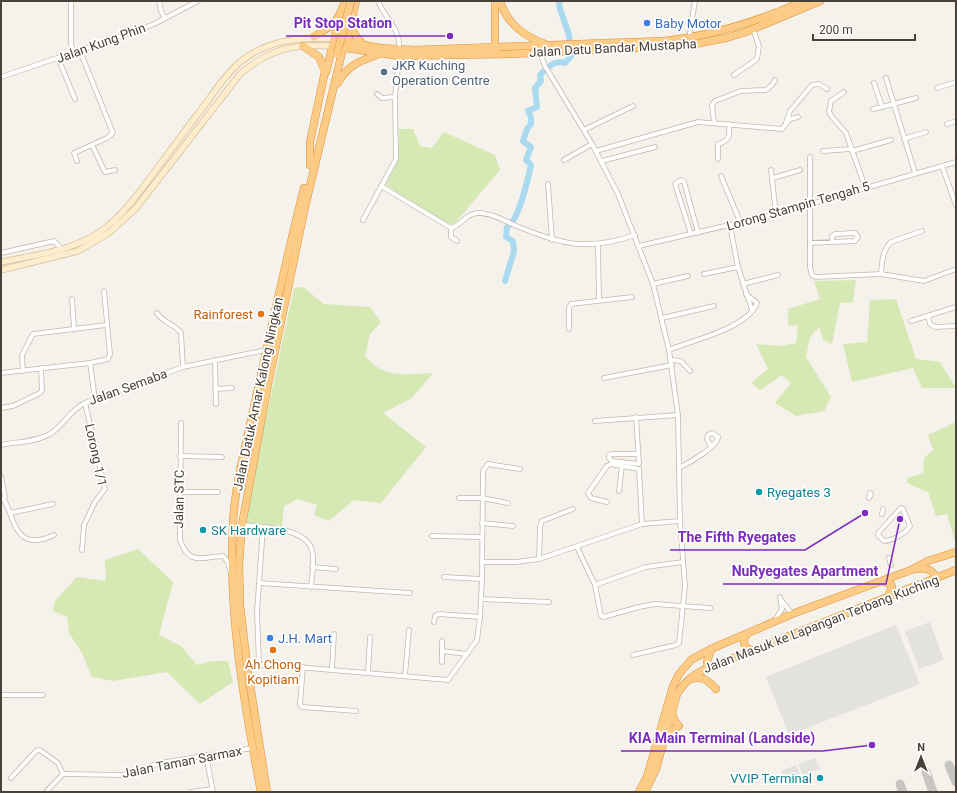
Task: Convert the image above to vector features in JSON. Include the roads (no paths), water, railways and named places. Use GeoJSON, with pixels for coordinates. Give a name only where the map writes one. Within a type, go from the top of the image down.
{"type":"FeatureCollection","features":[{"type":"Feature","properties":{"kind":"highway"},"geometry":{"type":"LineString","coordinates":[[312,165],[310,142],[344,1]]}},
{"type":"Feature","properties":{"kind":"highway","name":"Jalan Datuk Amar Kalong Ningkan"},"geometry":{"type":"LineString","coordinates":[[261,792],[235,636],[232,584],[232,538],[234,514],[245,450],[266,350],[351,1]]}},
{"type":"Feature","properties":{"kind":"highway"},"geometry":{"type":"LineString","coordinates":[[312,165],[323,145],[355,1]]}},
{"type":"Feature","properties":{"kind":"highway","name":"Jalan Datuk Amar Kalong Ningkan"},"geometry":{"type":"LineString","coordinates":[[267,792],[248,673],[253,665],[240,605],[239,564],[242,525],[257,452],[268,384],[312,165],[355,1]]}},
{"type":"Feature","properties":{"kind":"highway"},"geometry":{"type":"LineString","coordinates":[[338,82],[348,67],[359,61],[379,54],[495,51],[495,1]]}},
{"type":"Feature","properties":{"kind":"highway"},"geometry":{"type":"LineString","coordinates":[[500,1],[506,16],[517,29],[527,36],[549,46]]}},
{"type":"Feature","properties":{"kind":"highway","name":"Jalan Datu Bandar Mustapha"},"geometry":{"type":"LineString","coordinates":[[495,51],[510,54],[540,53],[570,48],[689,38],[744,25],[804,1]]}},
{"type":"Feature","properties":{"kind":"highway","name":"Jalan Datu Bandar Mustapha"},"geometry":{"type":"LineString","coordinates":[[495,51],[506,47],[549,46],[570,48],[685,46],[726,38],[754,29],[820,1]]}},
{"type":"Feature","properties":{"kind":"highway"},"geometry":{"type":"LineString","coordinates":[[314,37],[332,26],[340,16]]}},
{"type":"Feature","properties":{"kind":"highway"},"geometry":{"type":"LineString","coordinates":[[351,24],[356,37],[364,44]]}},
{"type":"Feature","properties":{"kind":"highway"},"geometry":{"type":"LineString","coordinates":[[334,43],[379,54]]}},
{"type":"Feature","properties":{"kind":"highway"},"geometry":{"type":"LineString","coordinates":[[346,45],[364,44],[399,53]]}},
{"type":"Feature","properties":{"kind":"highway"},"geometry":{"type":"LineString","coordinates":[[303,46],[319,57],[325,71],[324,80]]}},
{"type":"Feature","properties":{"kind":"highway"},"geometry":{"type":"LineString","coordinates":[[506,47],[506,50],[510,54]]}},
{"type":"Feature","properties":{"kind":"highway"},"geometry":{"type":"LineString","coordinates":[[245,450],[243,472],[246,477],[251,473],[257,452]]}},
{"type":"Feature","properties":{"kind":"highway","name":"Jalan Masuk ke Lapangan Terbang Kuching"},"geometry":{"type":"LineString","coordinates":[[639,792],[647,777],[676,680],[691,660],[711,649],[792,614],[911,570],[928,561],[956,552]]}},
{"type":"Feature","properties":{"kind":"highway"},"geometry":{"type":"LineString","coordinates":[[911,570],[929,569],[932,571],[936,579]]}},
{"type":"Feature","properties":{"kind":"highway","name":"Jalan Masuk ke Lapangan Terbang Kuching"},"geometry":{"type":"LineString","coordinates":[[645,792],[653,776],[677,694],[687,681],[698,672],[956,570]]}},
{"type":"Feature","properties":{"kind":"highway"},"geometry":{"type":"LineString","coordinates":[[882,581],[890,584],[892,587],[888,597]]}},
{"type":"Feature","properties":{"kind":"highway"},"geometry":{"type":"LineString","coordinates":[[747,634],[744,637],[744,644],[746,648],[753,651]]}},
{"type":"Feature","properties":{"kind":"highway"},"geometry":{"type":"LineString","coordinates":[[708,668],[707,662],[711,649]]}},
{"type":"Feature","properties":{"kind":"highway"},"geometry":{"type":"LineString","coordinates":[[687,681],[700,677],[708,681],[716,689]]}},
{"type":"Feature","properties":{"kind":"main road"},"geometry":{"type":"LineString","coordinates":[[1,262],[62,249],[83,241],[103,229],[118,216],[135,197],[229,74],[240,62],[267,46],[291,39],[314,37],[334,43]]}},
{"type":"Feature","properties":{"kind":"main road"},"geometry":{"type":"LineString","coordinates":[[1,270],[78,251],[109,234],[136,208],[240,74],[260,58],[271,53],[303,46],[334,43]]}},
{"type":"Feature","properties":{"kind":"street"},"geometry":{"type":"LineString","coordinates":[[71,1],[71,44],[74,53]]}},
{"type":"Feature","properties":{"kind":"street"},"geometry":{"type":"LineString","coordinates":[[159,1],[161,11],[165,18]]}},
{"type":"Feature","properties":{"kind":"street"},"geometry":{"type":"LineString","coordinates":[[186,1],[188,6]]}},
{"type":"Feature","properties":{"kind":"street","name":"Jalan Kung Phin"},"geometry":{"type":"LineString","coordinates":[[1,77],[131,33],[198,1]]}},
{"type":"Feature","properties":{"kind":"street"},"geometry":{"type":"LineString","coordinates":[[363,220],[396,159],[395,97],[400,42],[398,35],[378,1]]}},
{"type":"Feature","properties":{"kind":"street"},"geometry":{"type":"LineString","coordinates":[[689,38],[694,1]]}},
{"type":"Feature","properties":{"kind":"street"},"geometry":{"type":"LineString","coordinates":[[734,75],[757,59],[759,46],[754,29]]}},
{"type":"Feature","properties":{"kind":"street"},"geometry":{"type":"LineString","coordinates":[[77,161],[74,153],[107,138],[113,133],[80,51]]}},
{"type":"Feature","properties":{"kind":"street"},"geometry":{"type":"LineString","coordinates":[[540,53],[545,66],[602,161],[618,194],[653,284],[671,362],[678,414],[680,521],[684,605],[679,643],[633,655]]}},
{"type":"Feature","properties":{"kind":"street"},"geometry":{"type":"LineString","coordinates":[[58,58],[75,99]]}},
{"type":"Feature","properties":{"kind":"street"},"geometry":{"type":"LineString","coordinates":[[886,78],[915,173]]}},
{"type":"Feature","properties":{"kind":"street"},"geometry":{"type":"LineString","coordinates":[[714,122],[712,105],[714,102],[741,91],[766,90],[772,85],[774,80]]}},
{"type":"Feature","properties":{"kind":"street"},"geometry":{"type":"LineString","coordinates":[[937,88],[956,82]]}},
{"type":"Feature","properties":{"kind":"street"},"geometry":{"type":"LineString","coordinates":[[874,83],[882,107]]}},
{"type":"Feature","properties":{"kind":"street"},"geometry":{"type":"LineString","coordinates":[[786,124],[790,111],[812,85],[819,84],[827,89]]}},
{"type":"Feature","properties":{"kind":"street"},"geometry":{"type":"LineString","coordinates":[[844,92],[831,101],[829,112],[846,133],[865,187]]}},
{"type":"Feature","properties":{"kind":"street"},"geometry":{"type":"LineString","coordinates":[[377,94],[382,98],[395,97]]}},
{"type":"Feature","properties":{"kind":"street"},"geometry":{"type":"LineString","coordinates":[[873,109],[916,98]]}},
{"type":"Feature","properties":{"kind":"street"},"geometry":{"type":"LineString","coordinates":[[584,130],[633,106]]}},
{"type":"Feature","properties":{"kind":"street"},"geometry":{"type":"LineString","coordinates":[[596,151],[691,123],[714,122],[782,129],[790,119],[798,117]]}},
{"type":"Feature","properties":{"kind":"street"},"geometry":{"type":"LineString","coordinates":[[947,124],[956,121]]}},
{"type":"Feature","properties":{"kind":"street"},"geometry":{"type":"LineString","coordinates":[[718,159],[718,144],[728,139],[730,135],[729,124]]}},
{"type":"Feature","properties":{"kind":"street"},"geometry":{"type":"LineString","coordinates":[[904,139],[926,132]]}},
{"type":"Feature","properties":{"kind":"street"},"geometry":{"type":"LineString","coordinates":[[823,151],[852,150],[891,140]]}},
{"type":"Feature","properties":{"kind":"street"},"geometry":{"type":"LineString","coordinates":[[564,160],[592,144]]}},
{"type":"Feature","properties":{"kind":"street"},"geometry":{"type":"LineString","coordinates":[[92,145],[105,172],[115,170]]}},
{"type":"Feature","properties":{"kind":"street"},"geometry":{"type":"LineString","coordinates":[[602,161],[655,147]]}},
{"type":"Feature","properties":{"kind":"street"},"geometry":{"type":"LineString","coordinates":[[810,157],[810,267],[812,275],[881,274],[924,281],[956,269]]}},
{"type":"Feature","properties":{"kind":"street","name":"Lorong Stampin Tengah 5"},"geometry":{"type":"LineString","coordinates":[[639,246],[741,224],[956,162]]}},
{"type":"Feature","properties":{"kind":"street"},"geometry":{"type":"LineString","coordinates":[[942,166],[956,206]]}},
{"type":"Feature","properties":{"kind":"street"},"geometry":{"type":"LineString","coordinates":[[771,170],[776,214]]}},
{"type":"Feature","properties":{"kind":"street"},"geometry":{"type":"LineString","coordinates":[[772,178],[800,170]]}},
{"type":"Feature","properties":{"kind":"street"},"geometry":{"type":"LineString","coordinates":[[721,176],[741,224]]}},
{"type":"Feature","properties":{"kind":"street"},"geometry":{"type":"LineString","coordinates":[[691,234],[675,184],[681,180],[684,182],[698,233]]}},
{"type":"Feature","properties":{"kind":"street"},"geometry":{"type":"LineString","coordinates":[[548,184],[552,240]]}},
{"type":"Feature","properties":{"kind":"street"},"geometry":{"type":"LineString","coordinates":[[381,186],[451,228]]}},
{"type":"Feature","properties":{"kind":"street"},"geometry":{"type":"LineString","coordinates":[[451,228],[468,215],[476,213],[486,214],[510,222],[552,240],[572,244],[598,245],[635,235]]}},
{"type":"Feature","properties":{"kind":"street"},"geometry":{"type":"LineString","coordinates":[[730,226],[738,267],[752,310]]}},
{"type":"Feature","properties":{"kind":"street"},"geometry":{"type":"LineString","coordinates":[[451,228],[451,237],[456,241]]}},
{"type":"Feature","properties":{"kind":"street"},"geometry":{"type":"LineString","coordinates":[[881,274],[884,252],[891,242],[922,231]]}},
{"type":"Feature","properties":{"kind":"street"},"geometry":{"type":"LineString","coordinates":[[810,243],[855,241],[858,237],[856,233],[835,234],[832,237],[832,242]]}},
{"type":"Feature","properties":{"kind":"street"},"geometry":{"type":"LineString","coordinates":[[1,253],[54,241],[62,249]]}},
{"type":"Feature","properties":{"kind":"street"},"geometry":{"type":"LineString","coordinates":[[598,245],[599,300]]}},
{"type":"Feature","properties":{"kind":"street"},"geometry":{"type":"LineString","coordinates":[[704,274],[738,267]]}},
{"type":"Feature","properties":{"kind":"street"},"geometry":{"type":"LineString","coordinates":[[653,284],[688,276]]}},
{"type":"Feature","properties":{"kind":"street"},"geometry":{"type":"LineString","coordinates":[[743,284],[778,276]]}},
{"type":"Feature","properties":{"kind":"street"},"geometry":{"type":"LineString","coordinates":[[1,373],[90,363],[104,361],[109,358],[104,291]]}},
{"type":"Feature","properties":{"kind":"street"},"geometry":{"type":"LineString","coordinates":[[669,350],[726,329],[748,315],[757,302],[746,294]]}},
{"type":"Feature","properties":{"kind":"street"},"geometry":{"type":"LineString","coordinates":[[569,329],[570,305],[573,303],[632,297]]}},
{"type":"Feature","properties":{"kind":"street"},"geometry":{"type":"LineString","coordinates":[[72,299],[74,328]]}},
{"type":"Feature","properties":{"kind":"street"},"geometry":{"type":"LineString","coordinates":[[662,318],[714,306]]}},
{"type":"Feature","properties":{"kind":"street"},"geometry":{"type":"LineString","coordinates":[[911,321],[956,307]]}},
{"type":"Feature","properties":{"kind":"street"},"geometry":{"type":"LineString","coordinates":[[157,313],[165,322],[178,328],[181,333],[184,367]]}},
{"type":"Feature","properties":{"kind":"street"},"geometry":{"type":"LineString","coordinates":[[928,316],[930,324],[935,327],[956,326]]}},
{"type":"Feature","properties":{"kind":"street"},"geometry":{"type":"LineString","coordinates":[[23,371],[22,355],[33,334],[106,325]]}},
{"type":"Feature","properties":{"kind":"street","name":"Jalan Semaba"},"geometry":{"type":"LineString","coordinates":[[1,445],[40,438],[50,434],[73,410],[85,403],[184,367],[266,350]]}},
{"type":"Feature","properties":{"kind":"street"},"geometry":{"type":"LineString","coordinates":[[215,360],[216,404]]}},
{"type":"Feature","properties":{"kind":"street"},"geometry":{"type":"LineString","coordinates":[[604,378],[681,361],[690,371]]}},
{"type":"Feature","properties":{"kind":"street"},"geometry":{"type":"LineString","coordinates":[[90,363],[95,399]]}},
{"type":"Feature","properties":{"kind":"street"},"geometry":{"type":"LineString","coordinates":[[1,408],[13,406],[40,394],[42,390],[41,368]]}},
{"type":"Feature","properties":{"kind":"street"},"geometry":{"type":"LineString","coordinates":[[215,389],[232,388]]}},
{"type":"Feature","properties":{"kind":"street","name":"Lorong 1/1"},"geometry":{"type":"LineString","coordinates":[[82,550],[84,525],[95,502],[104,489],[85,403]]}},
{"type":"Feature","properties":{"kind":"street"},"geometry":{"type":"LineString","coordinates":[[595,421],[678,414]]}},
{"type":"Feature","properties":{"kind":"street"},"geometry":{"type":"LineString","coordinates":[[636,417],[639,464],[612,461],[609,458],[612,454],[638,454]]}},
{"type":"Feature","properties":{"kind":"street","name":"Jalan STC"},"geometry":{"type":"LineString","coordinates":[[181,423],[179,536],[186,552],[198,559],[223,556]]}},
{"type":"Feature","properties":{"kind":"street"},"geometry":{"type":"LineString","coordinates":[[679,468],[699,457],[711,446]]}},
{"type":"Feature","properties":{"kind":"street"},"geometry":{"type":"LineString","coordinates":[[180,456],[222,457]]}},
{"type":"Feature","properties":{"kind":"street"},"geometry":{"type":"LineString","coordinates":[[263,528],[253,665],[332,669],[448,680],[476,642],[480,617],[482,579],[483,470],[488,464],[520,469]]}},
{"type":"Feature","properties":{"kind":"street"},"geometry":{"type":"LineString","coordinates":[[607,502],[591,498],[588,492],[608,464],[639,469],[642,524]]}},
{"type":"Feature","properties":{"kind":"street"},"geometry":{"type":"LineString","coordinates":[[619,491],[622,466]]}},
{"type":"Feature","properties":{"kind":"street"},"geometry":{"type":"LineString","coordinates":[[1,476],[3,499],[10,513],[14,527],[23,538],[36,541],[54,536]]}},
{"type":"Feature","properties":{"kind":"street"},"geometry":{"type":"LineString","coordinates":[[179,492],[218,492]]}},
{"type":"Feature","properties":{"kind":"street"},"geometry":{"type":"LineString","coordinates":[[459,498],[482,498],[508,503]]}},
{"type":"Feature","properties":{"kind":"street"},"geometry":{"type":"LineString","coordinates":[[10,513],[53,504]]}},
{"type":"Feature","properties":{"kind":"street"},"geometry":{"type":"LineString","coordinates":[[901,508],[903,509],[910,526],[902,533],[888,541],[884,541],[878,535],[879,532],[901,508]]}},
{"type":"Feature","properties":{"kind":"street"},"geometry":{"type":"LineString","coordinates":[[539,559],[540,527],[542,521],[573,509]]}},
{"type":"Feature","properties":{"kind":"street"},"geometry":{"type":"LineString","coordinates":[[482,562],[516,562],[539,559],[642,524],[680,521]]}},
{"type":"Feature","properties":{"kind":"street"},"geometry":{"type":"LineString","coordinates":[[482,523],[513,526]]}},
{"type":"Feature","properties":{"kind":"street"},"geometry":{"type":"LineString","coordinates":[[242,525],[285,530],[309,544],[312,551],[312,587]]}},
{"type":"Feature","properties":{"kind":"street"},"geometry":{"type":"LineString","coordinates":[[432,536],[482,537]]}},
{"type":"Feature","properties":{"kind":"street"},"geometry":{"type":"LineString","coordinates":[[232,538],[231,546],[223,556],[228,562],[232,584]]}},
{"type":"Feature","properties":{"kind":"street"},"geometry":{"type":"LineString","coordinates":[[577,547],[595,584],[601,616],[605,618],[639,607],[655,604],[710,608]]}},
{"type":"Feature","properties":{"kind":"street"},"geometry":{"type":"LineString","coordinates":[[889,558],[890,565]]}},
{"type":"Feature","properties":{"kind":"street"},"geometry":{"type":"LineString","coordinates":[[595,584],[646,567],[683,562]]}},
{"type":"Feature","properties":{"kind":"street"},"geometry":{"type":"LineString","coordinates":[[312,567],[336,569]]}},
{"type":"Feature","properties":{"kind":"street"},"geometry":{"type":"LineString","coordinates":[[444,577],[482,579]]}},
{"type":"Feature","properties":{"kind":"street"},"geometry":{"type":"LineString","coordinates":[[259,583],[410,593]]}},
{"type":"Feature","properties":{"kind":"street"},"geometry":{"type":"LineString","coordinates":[[773,622],[782,609],[780,597],[792,614]]}},
{"type":"Feature","properties":{"kind":"street"},"geometry":{"type":"LineString","coordinates":[[481,599],[550,602]]}},
{"type":"Feature","properties":{"kind":"street"},"geometry":{"type":"LineString","coordinates":[[434,622],[435,616],[439,614],[480,617]]}},
{"type":"Feature","properties":{"kind":"street"},"geometry":{"type":"LineString","coordinates":[[405,675],[409,630]]}},
{"type":"Feature","properties":{"kind":"street"},"geometry":{"type":"LineString","coordinates":[[332,669],[334,634]]}},
{"type":"Feature","properties":{"kind":"street"},"geometry":{"type":"LineString","coordinates":[[368,672],[370,637]]}},
{"type":"Feature","properties":{"kind":"street"},"geometry":{"type":"LineString","coordinates":[[442,641],[442,662]]}},
{"type":"Feature","properties":{"kind":"street"},"geometry":{"type":"LineString","coordinates":[[442,651],[467,654]]}},
{"type":"Feature","properties":{"kind":"street"},"geometry":{"type":"LineString","coordinates":[[303,667],[300,704],[302,707],[356,711]]}},
{"type":"Feature","properties":{"kind":"street"},"geometry":{"type":"LineString","coordinates":[[1,695],[43,695]]}},
{"type":"Feature","properties":{"kind":"street","name":"Jalan Taman Sarmax"},"geometry":{"type":"LineString","coordinates":[[63,774],[124,775],[160,763],[253,748]]}},
{"type":"Feature","properties":{"kind":"street"},"geometry":{"type":"LineString","coordinates":[[11,778],[36,751],[40,750],[58,763],[63,774],[46,792]]}},
{"type":"Feature","properties":{"kind":"street"},"geometry":{"type":"LineString","coordinates":[[191,792],[212,791],[206,755]]}},
{"type":"Feature","properties":{"kind":"waterway"},"geometry":{"type":"LineString","coordinates":[[505,281],[514,251],[513,241],[506,237],[507,227],[519,209],[531,165],[526,160],[531,147],[523,141],[527,129],[531,124],[531,117],[528,111],[537,107],[535,88],[541,81],[540,75],[554,63],[565,63],[571,56],[569,35],[560,9],[559,1]]}},
{"type":"Feature","properties":{"kind":"place","name":"Baby Motor"},"geometry":{"type":"Point","coordinates":[647,23]}},
{"type":"Feature","properties":{"kind":"place","name":"Pit Stop Station"},"geometry":{"type":"Point","coordinates":[450,36]}},
{"type":"Feature","properties":{"kind":"place","name":"JKR Kuching Operation Centre"},"geometry":{"type":"Point","coordinates":[384,72]}},
{"type":"Feature","properties":{"kind":"place","name":"Rainforest"},"geometry":{"type":"Point","coordinates":[261,314]}},
{"type":"Feature","properties":{"kind":"place","name":"Ryegates 3"},"geometry":{"type":"Point","coordinates":[759,492]}},
{"type":"Feature","properties":{"kind":"place","name":"The Fifth Ryegates"},"geometry":{"type":"Point","coordinates":[865,513]}},
{"type":"Feature","properties":{"kind":"place","name":"NuRyegates Apartment"},"geometry":{"type":"Point","coordinates":[900,519]}},
{"type":"Feature","properties":{"kind":"place","name":"SK Hardware"},"geometry":{"type":"Point","coordinates":[203,530]}},
{"type":"Feature","properties":{"kind":"place","name":"J.H. Mart"},"geometry":{"type":"Point","coordinates":[270,638]}},
{"type":"Feature","properties":{"kind":"place","name":"Ah Chong Kopitiam"},"geometry":{"type":"Point","coordinates":[273,650]}},
{"type":"Feature","properties":{"kind":"place","name":"KIA Main Terminal (Landside)"},"geometry":{"type":"Point","coordinates":[872,745]}},
{"type":"Feature","properties":{"kind":"place","name":"VVIP Terminal"},"geometry":{"type":"Point","coordinates":[820,778]}}]}
